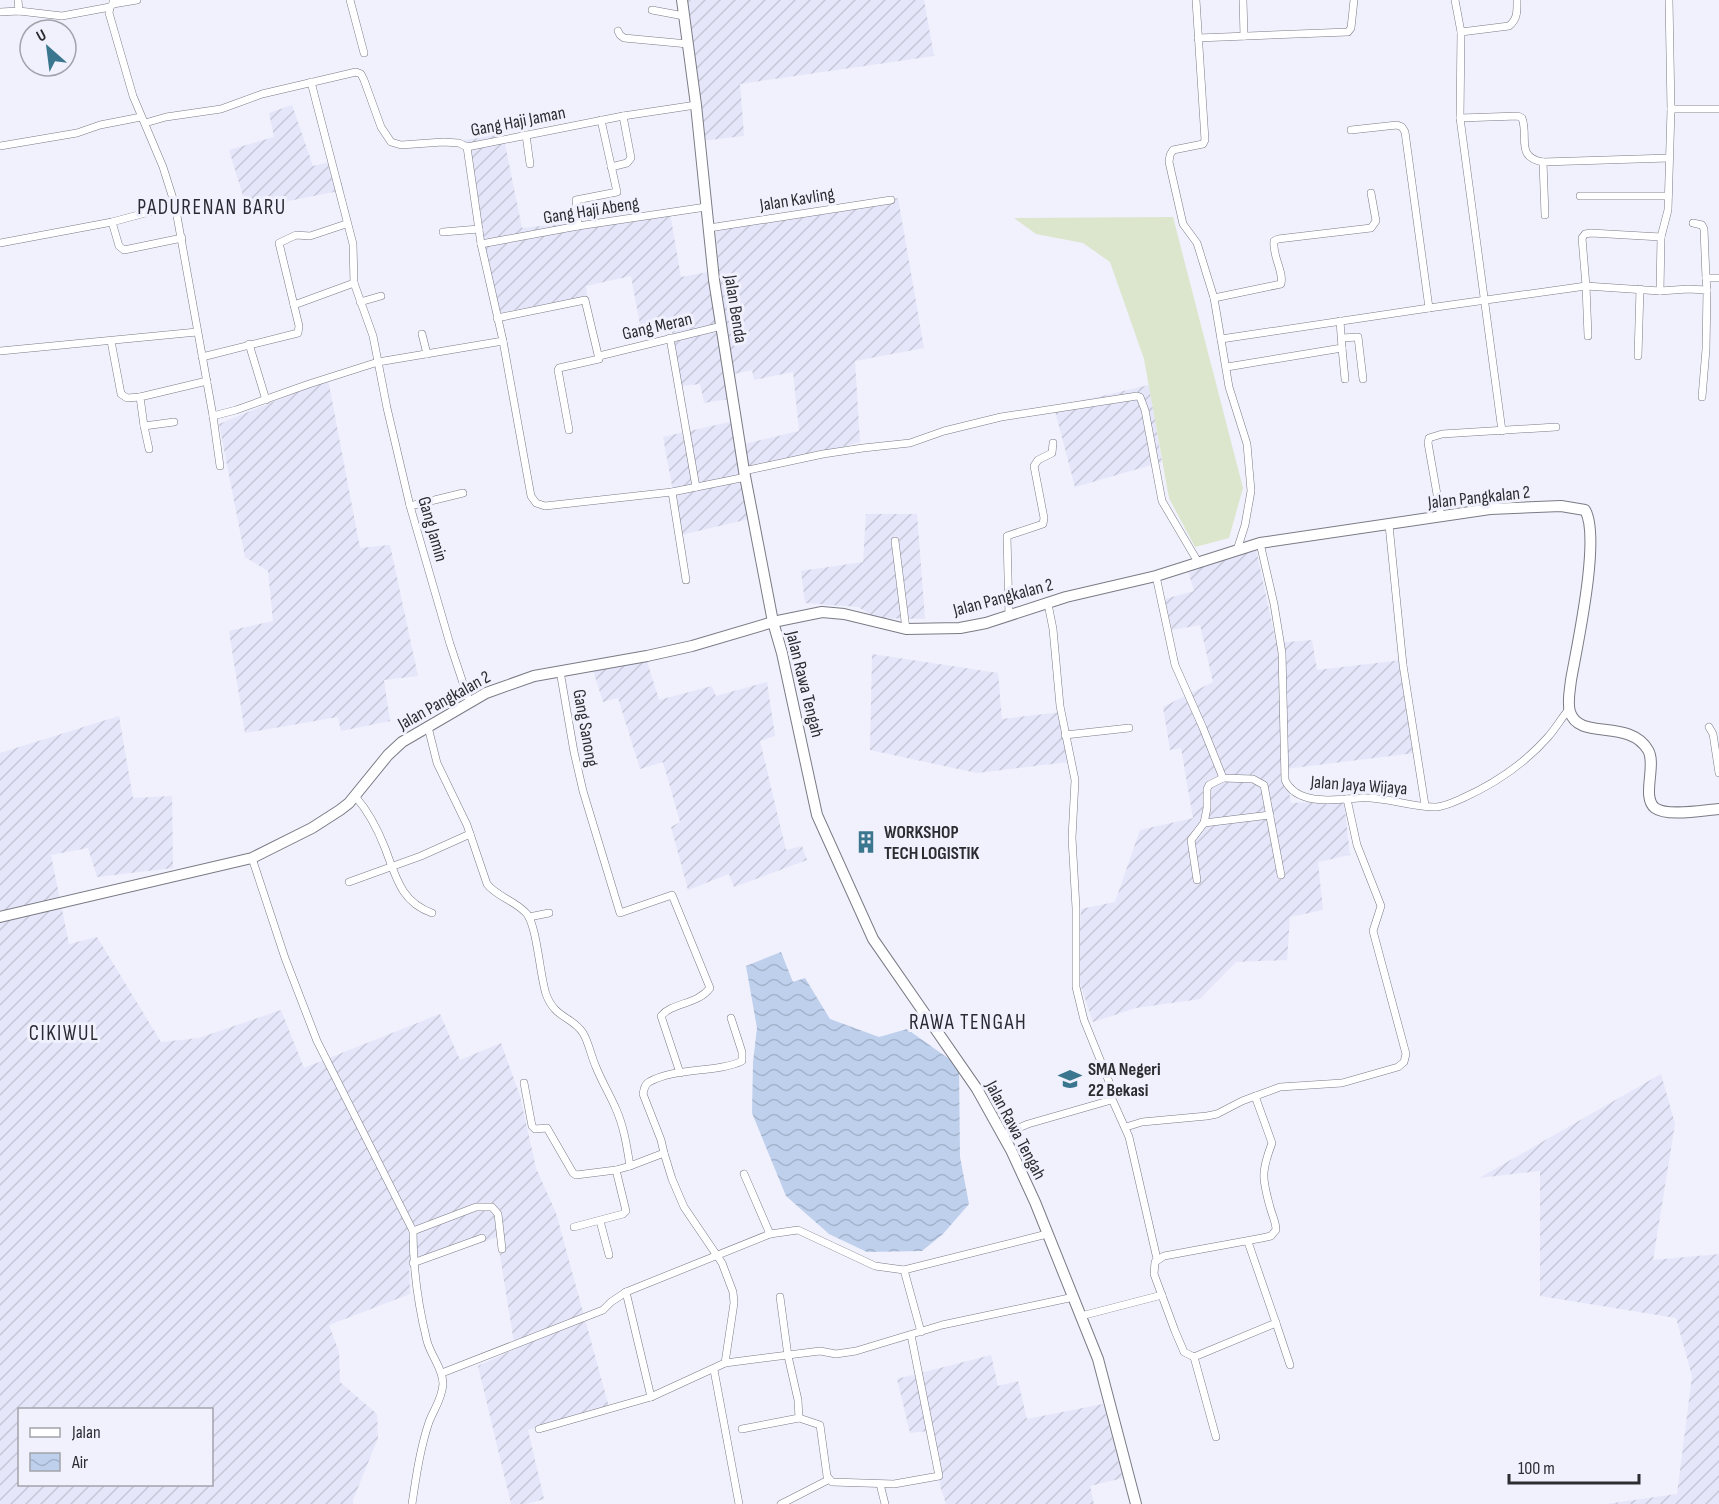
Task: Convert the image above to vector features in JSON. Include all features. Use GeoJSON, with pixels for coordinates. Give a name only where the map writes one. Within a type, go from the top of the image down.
{"type":"FeatureCollection","features":[{"type":"Feature","properties":{"kind":"street"},"geometry":{"type":"LineString","coordinates":[[18,0],[19,11]]}},
{"type":"Feature","properties":{"kind":"street"},"geometry":{"type":"LineString","coordinates":[[0,12],[19,11],[62,16],[137,0]]}},
{"type":"Feature","properties":{"kind":"street"},"geometry":{"type":"LineString","coordinates":[[350,0],[364,53]]}},
{"type":"Feature","properties":{"kind":"street","name":"Jalan Benda"},"geometry":{"type":"LineString","coordinates":[[682,0],[696,105],[714,280],[745,474],[773,622]]}},
{"type":"Feature","properties":{"kind":"street"},"geometry":{"type":"LineString","coordinates":[[1196,0],[1205,140],[1198,146],[1173,150],[1169,162],[1183,224],[1197,243],[1214,298],[1232,399],[1247,444],[1250,501],[1237,550]]}},
{"type":"Feature","properties":{"kind":"street"},"geometry":{"type":"LineString","coordinates":[[1243,0],[1244,36]]}},
{"type":"Feature","properties":{"kind":"street"},"geometry":{"type":"LineString","coordinates":[[1198,38],[1347,32],[1352,28],[1354,0]]}},
{"type":"Feature","properties":{"kind":"street"},"geometry":{"type":"LineString","coordinates":[[1455,0],[1461,32],[1460,118],[1502,431]]}},
{"type":"Feature","properties":{"kind":"street"},"geometry":{"type":"LineString","coordinates":[[1461,32],[1509,26],[1517,15],[1517,0]]}},
{"type":"Feature","properties":{"kind":"street"},"geometry":{"type":"LineString","coordinates":[[1660,291],[1661,237],[1668,210],[1671,110],[1669,0]]}},
{"type":"Feature","properties":{"kind":"street"},"geometry":{"type":"LineString","coordinates":[[112,4],[109,13],[121,55],[175,205],[220,466]]}},
{"type":"Feature","properties":{"kind":"street"},"geometry":{"type":"LineString","coordinates":[[652,9],[684,16]]}},
{"type":"Feature","properties":{"kind":"street"},"geometry":{"type":"LineString","coordinates":[[618,31],[624,38],[688,44]]}},
{"type":"Feature","properties":{"kind":"street","name":"Gang Haji Jaman"},"geometry":{"type":"LineString","coordinates":[[0,146],[77,133],[100,125],[221,109],[243,100],[311,81],[356,72],[361,74],[381,127],[391,142],[401,145],[443,142],[459,143],[467,147],[601,120],[696,105]]}},
{"type":"Feature","properties":{"kind":"street","name":"Gang Jamin"},"geometry":{"type":"LineString","coordinates":[[311,81],[353,244],[354,283],[374,336],[410,506],[450,644],[470,701]]}},
{"type":"Feature","properties":{"kind":"street"},"geometry":{"type":"LineString","coordinates":[[1671,110],[1719,109]]}},
{"type":"Feature","properties":{"kind":"street"},"geometry":{"type":"LineString","coordinates":[[612,167],[627,163],[631,158],[623,116]]}},
{"type":"Feature","properties":{"kind":"street"},"geometry":{"type":"LineString","coordinates":[[1460,118],[1518,116],[1522,118],[1525,149],[1533,160],[1544,162],[1669,158]]}},
{"type":"Feature","properties":{"kind":"street"},"geometry":{"type":"LineString","coordinates":[[578,226],[576,200],[617,192],[601,120]]}},
{"type":"Feature","properties":{"kind":"street"},"geometry":{"type":"LineString","coordinates":[[1351,130],[1397,125],[1405,132],[1429,308]]}},
{"type":"Feature","properties":{"kind":"street"},"geometry":{"type":"LineString","coordinates":[[526,135],[530,164]]}},
{"type":"Feature","properties":{"kind":"street"},"geometry":{"type":"LineString","coordinates":[[467,147],[481,244],[503,341],[531,496],[536,503],[544,507],[672,492],[823,454],[910,443],[944,431],[1001,417],[1137,396],[1145,410],[1162,501],[1198,562]]}},
{"type":"Feature","properties":{"kind":"street"},"geometry":{"type":"LineString","coordinates":[[1544,162],[1545,215]]}},
{"type":"Feature","properties":{"kind":"street"},"geometry":{"type":"LineString","coordinates":[[1214,298],[1281,284],[1273,245],[1278,239],[1371,228],[1376,221],[1371,193]]}},
{"type":"Feature","properties":{"kind":"street"},"geometry":{"type":"LineString","coordinates":[[1580,196],[1668,196]]}},
{"type":"Feature","properties":{"kind":"street","name":"Jalan Kavling"},"geometry":{"type":"LineString","coordinates":[[709,228],[891,200]]}},
{"type":"Feature","properties":{"kind":"street"},"geometry":{"type":"LineString","coordinates":[[0,243],[112,222],[175,205]]}},
{"type":"Feature","properties":{"kind":"street","name":"Gang Haji Abeng"},"geometry":{"type":"LineString","coordinates":[[481,244],[578,226],[706,207]]}},
{"type":"Feature","properties":{"kind":"street"},"geometry":{"type":"LineString","coordinates":[[112,222],[122,249],[182,238]]}},
{"type":"Feature","properties":{"kind":"street"},"geometry":{"type":"LineString","coordinates":[[1693,223],[1702,225],[1704,229],[1707,290],[1702,398]]}},
{"type":"Feature","properties":{"kind":"street"},"geometry":{"type":"LineString","coordinates":[[202,357],[298,333],[299,326],[279,243],[296,235],[310,236],[346,224]]}},
{"type":"Feature","properties":{"kind":"street"},"geometry":{"type":"LineString","coordinates":[[443,232],[479,229]]}},
{"type":"Feature","properties":{"kind":"street"},"geometry":{"type":"LineString","coordinates":[[1588,336],[1582,238],[1585,234],[1591,233],[1661,237]]}},
{"type":"Feature","properties":{"kind":"street"},"geometry":{"type":"LineString","coordinates":[[1706,278],[1719,278]]}},
{"type":"Feature","properties":{"kind":"street"},"geometry":{"type":"LineString","coordinates":[[294,305],[354,283]]}},
{"type":"Feature","properties":{"kind":"street"},"geometry":{"type":"LineString","coordinates":[[1221,339],[1586,286],[1660,291],[1707,290]]}},
{"type":"Feature","properties":{"kind":"street"},"geometry":{"type":"LineString","coordinates":[[1638,356],[1640,289]]}},
{"type":"Feature","properties":{"kind":"street"},"geometry":{"type":"LineString","coordinates":[[360,302],[381,296]]}},
{"type":"Feature","properties":{"kind":"street"},"geometry":{"type":"LineString","coordinates":[[497,318],[584,299],[599,356]]}},
{"type":"Feature","properties":{"kind":"street"},"geometry":{"type":"LineString","coordinates":[[1340,321],[1345,379]]}},
{"type":"Feature","properties":{"kind":"street","name":"Gang Meran"},"geometry":{"type":"LineString","coordinates":[[569,430],[559,368],[598,361],[599,356],[722,326]]}},
{"type":"Feature","properties":{"kind":"street"},"geometry":{"type":"LineString","coordinates":[[0,351],[197,332]]}},
{"type":"Feature","properties":{"kind":"street"},"geometry":{"type":"LineString","coordinates":[[422,334],[427,354]]}},
{"type":"Feature","properties":{"kind":"street"},"geometry":{"type":"LineString","coordinates":[[1342,338],[1358,337],[1363,379]]}},
{"type":"Feature","properties":{"kind":"street"},"geometry":{"type":"LineString","coordinates":[[670,338],[696,487]]}},
{"type":"Feature","properties":{"kind":"street"},"geometry":{"type":"LineString","coordinates":[[111,341],[121,394],[127,398],[207,381]]}},
{"type":"Feature","properties":{"kind":"street"},"geometry":{"type":"LineString","coordinates":[[213,416],[378,362],[503,341]]}},
{"type":"Feature","properties":{"kind":"street"},"geometry":{"type":"LineString","coordinates":[[249,344],[266,400]]}},
{"type":"Feature","properties":{"kind":"street"},"geometry":{"type":"LineString","coordinates":[[1227,367],[1342,348]]}},
{"type":"Feature","properties":{"kind":"street"},"geometry":{"type":"LineString","coordinates":[[140,397],[149,449]]}},
{"type":"Feature","properties":{"kind":"street"},"geometry":{"type":"LineString","coordinates":[[144,426],[174,422]]}},
{"type":"Feature","properties":{"kind":"street"},"geometry":{"type":"LineString","coordinates":[[1441,517],[1429,438],[1442,434],[1556,427]]}},
{"type":"Feature","properties":{"kind":"street"},"geometry":{"type":"LineString","coordinates":[[1009,615],[1007,536],[1043,524],[1044,518],[1034,466],[1038,460],[1052,453],[1053,443]]}},
{"type":"Feature","properties":{"kind":"street"},"geometry":{"type":"LineString","coordinates":[[672,492],[686,580]]}},
{"type":"Feature","properties":{"kind":"street"},"geometry":{"type":"LineString","coordinates":[[410,506],[463,493]]}},
{"type":"Feature","properties":{"kind":"street","name":"Jalan Pangkalan 2"},"geometry":{"type":"LineString","coordinates":[[0,917],[252,858],[312,828],[340,810],[356,796],[388,755],[402,742],[470,701],[534,675],[610,663],[692,646],[773,622],[822,612],[844,614],[906,629],[960,628],[1113,585],[1156,576],[1260,543],[1490,509],[1561,506],[1585,510],[1589,518],[1586,594],[1571,680],[1570,708]]}},
{"type":"Feature","properties":{"kind":"street"},"geometry":{"type":"LineString","coordinates":[[1389,525],[1403,665],[1425,806]]}},
{"type":"Feature","properties":{"kind":"street"},"geometry":{"type":"LineString","coordinates":[[895,541],[906,629]]}},
{"type":"Feature","properties":{"kind":"street","name":"Jalan Jaya Wijaya"},"geometry":{"type":"LineString","coordinates":[[1260,543],[1282,653],[1285,780],[1291,790],[1309,799],[1383,799],[1434,807],[1450,803],[1502,777],[1547,738],[1570,708]]}},
{"type":"Feature","properties":{"kind":"street"},"geometry":{"type":"LineString","coordinates":[[1156,576],[1175,665],[1223,778]]}},
{"type":"Feature","properties":{"kind":"street"},"geometry":{"type":"LineString","coordinates":[[1048,604],[1053,629],[1060,706],[1075,780],[1072,838],[1076,908],[1076,987],[1084,1020],[1113,1089],[1112,1099],[1125,1127],[1157,1259],[1153,1268],[1183,1350],[1194,1357],[1216,1437]]}},
{"type":"Feature","properties":{"kind":"street","name":"Jalan Rawa Tengah"},"geometry":{"type":"LineString","coordinates":[[773,622],[805,752],[812,798],[822,829],[873,939],[977,1089],[1004,1134],[1035,1202],[1081,1316],[1106,1388],[1136,1504]]}},
{"type":"Feature","properties":{"kind":"street","name":"Gang Sanong"},"geometry":{"type":"LineString","coordinates":[[560,671],[583,791],[620,913],[672,895],[710,988],[703,996],[669,1009],[661,1016],[680,1072]]}},
{"type":"Feature","properties":{"kind":"street"},"geometry":{"type":"LineString","coordinates":[[1570,708],[1574,719],[1582,726],[1630,734],[1644,744],[1651,756],[1650,795],[1652,805],[1657,809],[1686,812],[1719,809]]}},
{"type":"Feature","properties":{"kind":"street"},"geometry":{"type":"LineString","coordinates":[[428,727],[437,763],[470,834],[487,884],[529,917],[546,994],[553,1008],[561,1016],[576,1024],[587,1041],[598,1073],[616,1109],[626,1140],[630,1167]]}},
{"type":"Feature","properties":{"kind":"street"},"geometry":{"type":"LineString","coordinates":[[1709,727],[1713,734],[1719,772]]}},
{"type":"Feature","properties":{"kind":"street"},"geometry":{"type":"LineString","coordinates":[[1065,735],[1129,728]]}},
{"type":"Feature","properties":{"kind":"street"},"geometry":{"type":"LineString","coordinates":[[1197,880],[1191,840],[1204,823],[1209,785],[1223,778],[1260,781],[1264,785],[1281,875]]}},
{"type":"Feature","properties":{"kind":"street"},"geometry":{"type":"LineString","coordinates":[[356,796],[364,805],[390,867],[409,899],[420,908],[432,913]]}},
{"type":"Feature","properties":{"kind":"street"},"geometry":{"type":"LineString","coordinates":[[1125,1127],[1142,1122],[1217,1114],[1280,1087],[1350,1081],[1398,1067],[1406,1058],[1373,931],[1381,906],[1357,845],[1347,800]]}},
{"type":"Feature","properties":{"kind":"street"},"geometry":{"type":"LineString","coordinates":[[1204,823],[1270,815]]}},
{"type":"Feature","properties":{"kind":"street"},"geometry":{"type":"LineString","coordinates":[[349,882],[470,834]]}},
{"type":"Feature","properties":{"kind":"street"},"geometry":{"type":"LineString","coordinates":[[252,858],[285,958],[317,1041],[412,1231],[413,1263],[423,1325],[429,1347],[442,1373],[442,1396],[429,1422],[416,1473],[412,1504]]}},
{"type":"Feature","properties":{"kind":"street"},"geometry":{"type":"LineString","coordinates":[[529,917],[549,913]]}},
{"type":"Feature","properties":{"kind":"street"},"geometry":{"type":"LineString","coordinates":[[725,1363],[734,1303],[733,1292],[718,1256],[684,1207],[672,1179],[644,1094],[648,1082],[680,1072],[742,1061],[742,1052],[730,1018]]}},
{"type":"Feature","properties":{"kind":"street"},"geometry":{"type":"LineString","coordinates":[[524,1083],[532,1126],[535,1129],[547,1128],[576,1175],[630,1167],[664,1153]]}},
{"type":"Feature","properties":{"kind":"street"},"geometry":{"type":"LineString","coordinates":[[1157,1259],[1176,1253],[1248,1242],[1270,1236],[1276,1230],[1264,1184],[1265,1159],[1272,1143],[1255,1096]]}},
{"type":"Feature","properties":{"kind":"street"},"geometry":{"type":"LineString","coordinates":[[1004,1134],[1028,1124],[1112,1099]]}},
{"type":"Feature","properties":{"kind":"street"},"geometry":{"type":"LineString","coordinates":[[574,1227],[619,1217],[626,1211],[616,1170]]}},
{"type":"Feature","properties":{"kind":"street"},"geometry":{"type":"LineString","coordinates":[[744,1174],[770,1234]]}},
{"type":"Feature","properties":{"kind":"street"},"geometry":{"type":"LineString","coordinates":[[412,1231],[476,1207],[492,1207],[498,1214],[502,1250]]}},
{"type":"Feature","properties":{"kind":"street"},"geometry":{"type":"LineString","coordinates":[[600,1221],[609,1255]]}},
{"type":"Feature","properties":{"kind":"street"},"geometry":{"type":"LineString","coordinates":[[442,1373],[603,1310],[626,1292],[770,1234],[798,1230],[875,1266],[904,1270],[1047,1234]]}},
{"type":"Feature","properties":{"kind":"street"},"geometry":{"type":"LineString","coordinates":[[413,1263],[482,1238]]}},
{"type":"Feature","properties":{"kind":"street"},"geometry":{"type":"LineString","coordinates":[[1248,1242],[1290,1365]]}},
{"type":"Feature","properties":{"kind":"street"},"geometry":{"type":"LineString","coordinates":[[904,1270],[921,1332]]}},
{"type":"Feature","properties":{"kind":"street"},"geometry":{"type":"LineString","coordinates":[[626,1292],[651,1397]]}},
{"type":"Feature","properties":{"kind":"street"},"geometry":{"type":"LineString","coordinates":[[1081,1316],[1162,1295]]}},
{"type":"Feature","properties":{"kind":"street"},"geometry":{"type":"LineString","coordinates":[[780,1297],[788,1356],[798,1400],[799,1418]]}},
{"type":"Feature","properties":{"kind":"street"},"geometry":{"type":"LineString","coordinates":[[538,1430],[651,1397],[725,1363],[820,1351],[836,1354],[856,1352],[999,1311],[1074,1297]]}},
{"type":"Feature","properties":{"kind":"street"},"geometry":{"type":"LineString","coordinates":[[1194,1357],[1276,1323]]}},
{"type":"Feature","properties":{"kind":"street"},"geometry":{"type":"LineString","coordinates":[[781,1504],[828,1480],[894,1484],[939,1476],[912,1335]]}},
{"type":"Feature","properties":{"kind":"street"},"geometry":{"type":"LineString","coordinates":[[714,1370],[739,1504]]}},
{"type":"Feature","properties":{"kind":"street"},"geometry":{"type":"LineString","coordinates":[[742,1429],[799,1418],[820,1425],[828,1480]]}},
{"type":"Feature","properties":{"kind":"street"},"geometry":{"type":"LineString","coordinates":[[880,1484],[885,1504]]}},
{"type":"Feature","properties":{"kind":"shaded area"},"geometry":{"type":"Polygon","coordinates":[[[686,0],[924,0],[934,56],[740,84],[744,136],[699,141],[686,0]]]}},
{"type":"Feature","properties":{"kind":"shaded area"},"geometry":{"type":"Polygon","coordinates":[[[292,105],[313,166],[334,161],[344,190],[247,209],[229,150],[274,137],[269,113],[292,105]]]}},
{"type":"Feature","properties":{"kind":"shaded area"},"geometry":{"type":"Polygon","coordinates":[[[503,134],[522,228],[670,213],[681,277],[719,270],[715,223],[898,198],[924,348],[855,361],[860,442],[743,474],[749,519],[681,535],[663,437],[738,420],[744,444],[799,431],[793,372],[754,380],[752,370],[725,376],[729,399],[704,403],[700,384],[682,386],[672,332],[642,336],[631,276],[586,286],[587,297],[493,314],[464,140],[503,134]]]}},
{"type":"Feature","properties":{"kind":"shaded area"},"geometry":{"type":"Polygon","coordinates":[[[328,379],[360,548],[390,545],[418,676],[384,680],[390,721],[341,731],[338,717],[245,733],[229,631],[273,621],[268,571],[245,557],[219,424],[328,379]]]}},
{"type":"Feature","properties":{"kind":"shaded area"},"geometry":{"type":"Polygon","coordinates":[[[1149,385],[1162,462],[1075,487],[1054,407],[1149,385]]]}},
{"type":"Feature","properties":{"kind":"shaded area"},"geometry":{"type":"Polygon","coordinates":[[[866,514],[917,514],[925,619],[877,618],[858,607],[805,603],[801,571],[863,562],[866,514]]]}},
{"type":"Feature","properties":{"kind":"shaded area"},"geometry":{"type":"Polygon","coordinates":[[[1256,549],[1276,643],[1312,640],[1317,670],[1402,660],[1415,753],[1285,769],[1291,803],[1344,801],[1350,855],[1318,862],[1323,910],[1290,917],[1287,960],[1236,962],[1200,999],[1136,1008],[1093,1022],[1077,975],[1081,909],[1115,902],[1140,830],[1193,818],[1181,748],[1170,750],[1163,707],[1213,682],[1200,625],[1172,630],[1165,599],[1194,591],[1188,571],[1256,549]]]}},
{"type":"Feature","properties":{"kind":"shaded area"},"geometry":{"type":"Polygon","coordinates":[[[872,654],[998,673],[1002,719],[1062,712],[1069,762],[977,773],[870,750],[872,654]]]}},
{"type":"Feature","properties":{"kind":"shaded area"},"geometry":{"type":"Polygon","coordinates":[[[646,658],[659,700],[712,686],[716,696],[767,682],[775,736],[760,741],[786,850],[802,846],[807,860],[734,887],[729,874],[688,890],[671,827],[680,822],[663,762],[640,769],[618,698],[603,702],[592,667],[646,658]]]}},
{"type":"Feature","properties":{"kind":"shaded area"},"geometry":{"type":"Polygon","coordinates":[[[119,716],[133,798],[172,796],[173,868],[97,877],[88,848],[51,855],[69,944],[97,937],[161,1042],[199,1038],[281,1010],[304,1068],[440,1014],[460,1060],[501,1043],[520,1096],[536,1168],[556,1213],[609,1407],[528,1430],[544,1499],[526,1504],[511,1504],[478,1366],[515,1349],[497,1237],[409,1268],[410,1294],[329,1325],[339,1352],[340,1382],[377,1414],[378,1438],[353,1504],[0,1504],[0,753],[119,716]]]}},
{"type":"Feature","properties":{"kind":"shaded area"},"geometry":{"type":"Polygon","coordinates":[[[1661,1074],[1675,1124],[1653,1260],[1719,1254],[1719,1504],[1606,1504],[1677,1494],[1692,1376],[1676,1318],[1540,1296],[1540,1171],[1479,1178],[1661,1074]]]}},
{"type":"Feature","properties":{"kind":"shaded area"},"geometry":{"type":"Polygon","coordinates":[[[991,1355],[998,1386],[1018,1381],[1027,1419],[1103,1404],[1123,1478],[1090,1486],[1094,1504],[946,1504],[929,1431],[910,1433],[897,1379],[991,1355]]]}},
{"type":"Feature","properties":{"kind":"green space"},"geometry":{"type":"Polygon","coordinates":[[[1173,217],[1243,488],[1229,538],[1195,547],[1169,498],[1144,359],[1110,262],[1083,243],[1036,234],[1014,218],[1173,217]]]}},
{"type":"Feature","properties":{"kind":"water"},"geometry":{"type":"Polygon","coordinates":[[[781,952],[793,982],[805,978],[830,1019],[879,1037],[907,1029],[959,1066],[960,1157],[969,1204],[943,1234],[922,1251],[867,1252],[829,1234],[786,1196],[752,1113],[753,1062],[757,1028],[746,966],[781,952]]]}},
{"type":"Feature","properties":{"kind":"place","name":"WORKSHOP TECH LOGISTIK"},"geometry":{"type":"Point","coordinates":[866,842]}},
{"type":"Feature","properties":{"kind":"place","name":"SMA Negeri 22 Bekasi"},"geometry":{"type":"Point","coordinates":[1070,1079]}},
{"type":"Feature","properties":{"kind":"district","name":"PADURENAN BARU"},"geometry":{"type":"Point","coordinates":[212,207]}},
{"type":"Feature","properties":{"kind":"district","name":"RAWA TENGAH"},"geometry":{"type":"Point","coordinates":[968,1022]}},
{"type":"Feature","properties":{"kind":"district","name":"CIKIWUL"},"geometry":{"type":"Point","coordinates":[64,1033]}}]}
